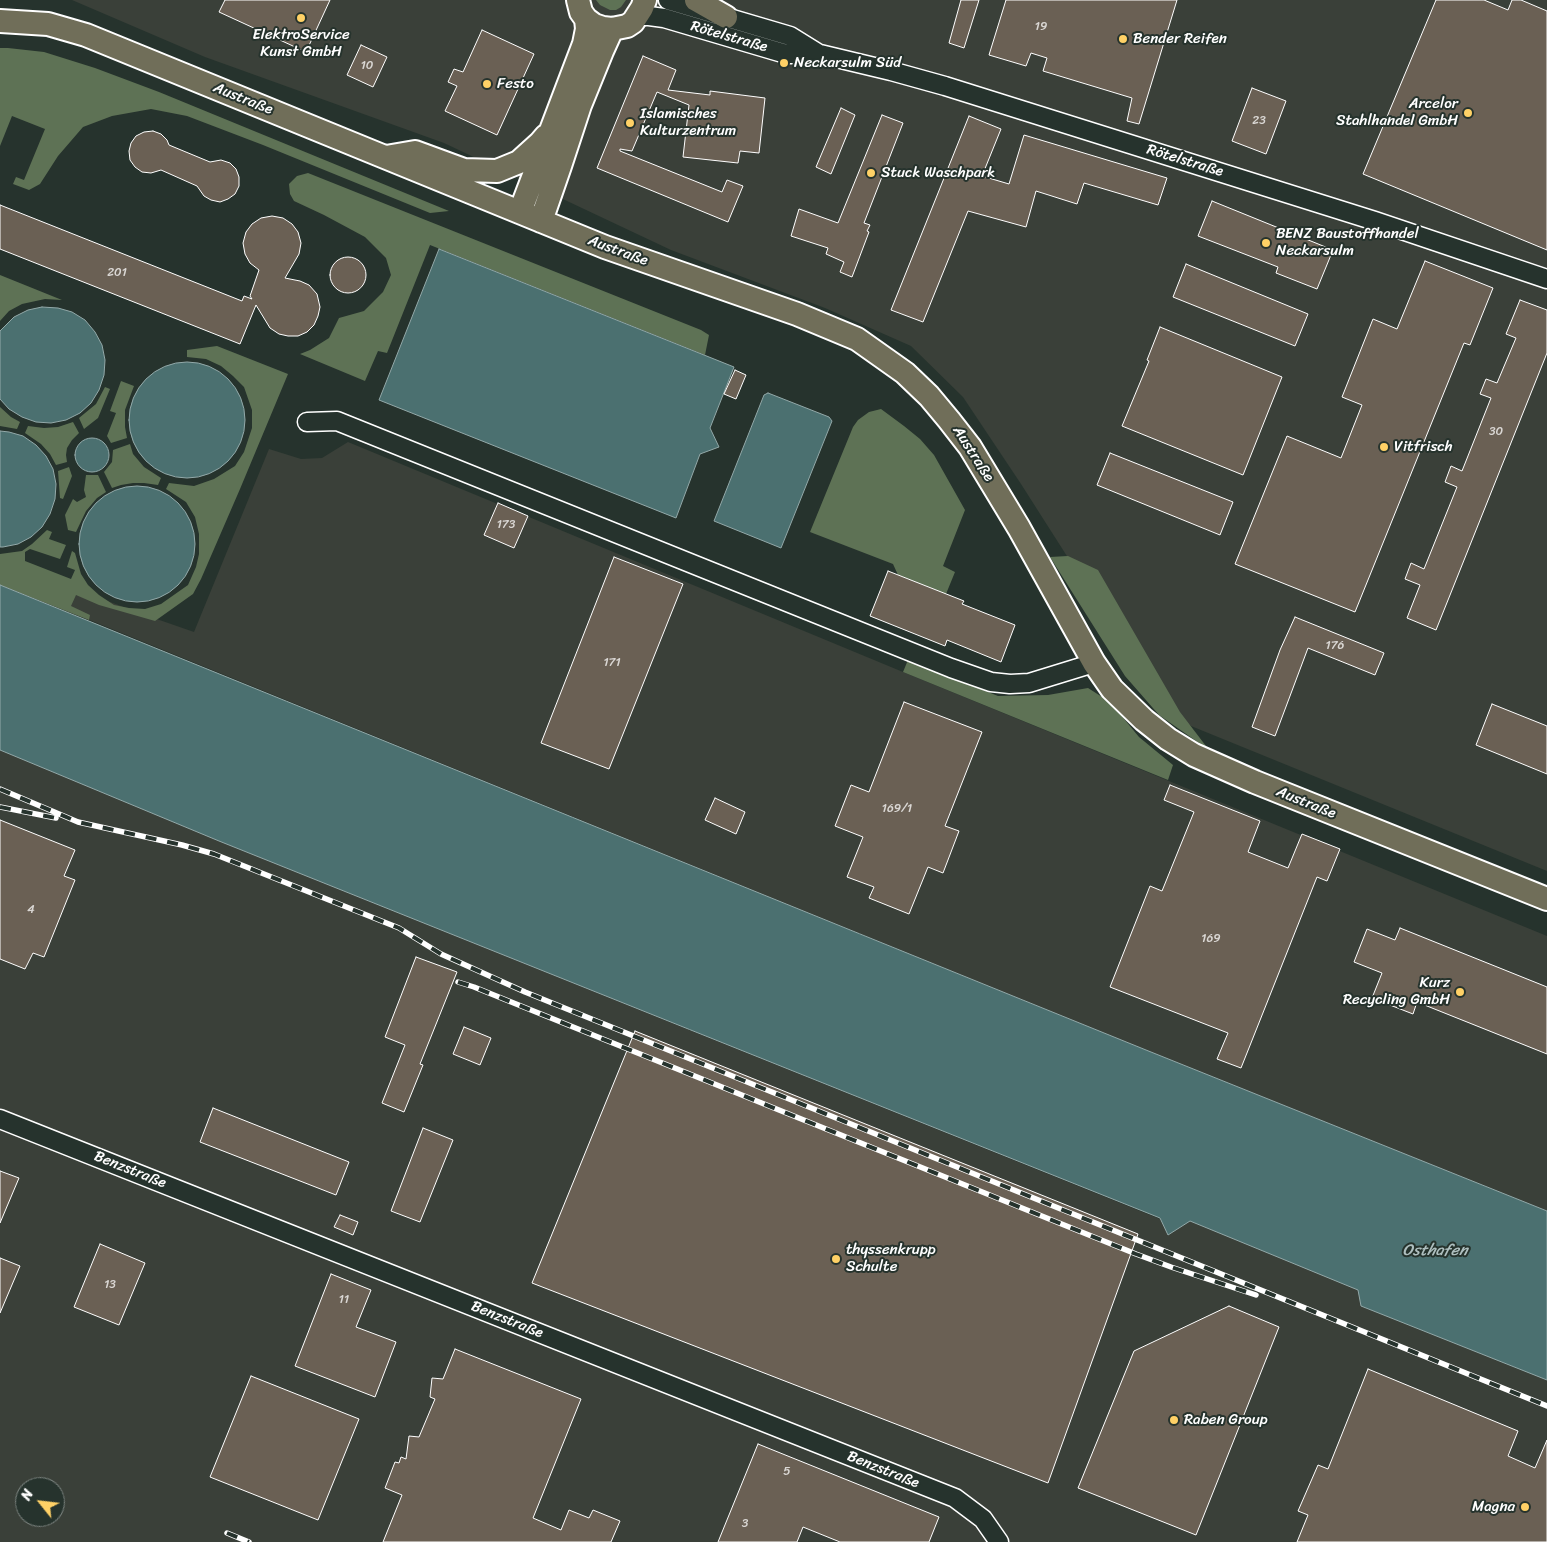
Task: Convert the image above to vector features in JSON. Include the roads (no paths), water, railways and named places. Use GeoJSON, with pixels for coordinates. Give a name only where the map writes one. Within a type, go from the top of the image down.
{"type":"FeatureCollection","features":[{"type":"Feature","properties":{"kind":"main road"},"geometry":{"type":"LineString","coordinates":[[696,0],[726,17]]}},
{"type":"Feature","properties":{"kind":"main road"},"geometry":{"type":"LineString","coordinates":[[582,10],[594,25],[612,29],[626,26],[641,8]]}},
{"type":"Feature","properties":{"kind":"main road"},"geometry":{"type":"LineString","coordinates":[[530,216],[551,130],[584,44],[587,29],[582,10]]}},
{"type":"Feature","properties":{"kind":"main road","name":"Austraße"},"geometry":{"type":"LineString","coordinates":[[0,21],[48,24],[86,35],[605,247],[797,314],[857,340],[905,372],[934,402],[970,447],[1094,663],[1112,689],[1144,720],[1168,739],[1194,755],[1255,782],[1547,899]]}},
{"type":"Feature","properties":{"kind":"main road"},"geometry":{"type":"LineString","coordinates":[[530,216],[612,29]]}},
{"type":"Feature","properties":{"kind":"main road"},"geometry":{"type":"LineString","coordinates":[[386,157],[415,152],[464,170],[497,171],[519,162],[540,144],[551,130]]}},
{"type":"Feature","properties":{"kind":"street","name":"Rötelstraße"},"geometry":{"type":"LineString","coordinates":[[668,0],[790,36],[820,54]]}},
{"type":"Feature","properties":{"kind":"street","name":"Rötelstraße"},"geometry":{"type":"LineString","coordinates":[[641,8],[649,16],[664,18],[786,54],[820,54],[891,71],[964,92],[1375,220],[1547,279]]}},
{"type":"Feature","properties":{"kind":"street"},"geometry":{"type":"LineString","coordinates":[[307,422],[337,422],[951,668],[991,682],[1029,683],[1094,663]]}},
{"type":"Feature","properties":{"kind":"street","name":"Benzstraße"},"geometry":{"type":"LineString","coordinates":[[0,1119],[955,1498],[983,1519],[999,1542]]}},
{"type":"Feature","properties":{"kind":"water"},"geometry":{"type":"Polygon","coordinates":[[[439,249],[734,367],[710,428],[719,447],[700,454],[676,518],[379,400],[439,249]]]}},
{"type":"Feature","properties":{"kind":"water"},"geometry":{"type":"Polygon","coordinates":[[[42,307],[58,308],[72,312],[85,320],[95,332],[102,345],[105,360],[104,375],[99,390],[91,403],[80,413],[66,420],[51,423],[36,422],[22,417],[9,409],[0,399],[0,331],[14,317],[28,310],[42,307]]]}},
{"type":"Feature","properties":{"kind":"water"},"geometry":{"type":"Polygon","coordinates":[[[187,362],[209,367],[228,379],[240,398],[245,420],[240,442],[228,461],[209,473],[187,478],[165,473],[146,461],[134,442],[129,420],[134,398],[146,379],[165,367],[187,362]]]}},
{"type":"Feature","properties":{"kind":"water"},"geometry":{"type":"Polygon","coordinates":[[[768,393],[829,417],[832,421],[781,548],[714,521],[764,395],[768,393]]]}},
{"type":"Feature","properties":{"kind":"water"},"geometry":{"type":"Polygon","coordinates":[[[0,431],[23,436],[36,445],[46,456],[53,469],[56,484],[55,499],[50,514],[42,527],[31,537],[18,544],[3,547],[0,547],[0,431]]]}},
{"type":"Feature","properties":{"kind":"water"},"geometry":{"type":"Polygon","coordinates":[[[92,438],[99,439],[104,443],[108,448],[108,462],[104,467],[99,471],[92,472],[85,471],[80,467],[76,462],[75,455],[76,448],[80,443],[85,439],[92,438]]]}},
{"type":"Feature","properties":{"kind":"water"},"geometry":{"type":"Polygon","coordinates":[[[137,486],[159,491],[178,503],[190,522],[195,544],[190,566],[178,585],[159,597],[137,602],[115,597],[96,585],[84,566],[79,544],[84,522],[96,503],[115,491],[137,486]]]}},
{"type":"Feature","properties":{"kind":"water","name":"Osthafen"},"geometry":{"type":"Polygon","coordinates":[[[0,585],[1547,1211],[1547,1380],[1361,1306],[1358,1290],[1190,1221],[1168,1235],[1160,1218],[219,841],[0,750],[0,585]]]}},
{"type":"Feature","properties":{"kind":"railway"},"geometry":{"type":"LineString","coordinates":[[0,789],[78,822],[214,854],[399,928],[441,954],[525,992],[1547,1406]]}},
{"type":"Feature","properties":{"kind":"railway"},"geometry":{"type":"LineString","coordinates":[[0,807],[56,818]]}},
{"type":"Feature","properties":{"kind":"railway"},"geometry":{"type":"LineString","coordinates":[[458,982],[1136,1254],[1256,1295]]}},
{"type":"Feature","properties":{"kind":"railway"},"geometry":{"type":"LineString","coordinates":[[227,1533],[249,1542]]}},
{"type":"Feature","properties":{"kind":"place","name":"ElektroService Kunst GmbH"},"geometry":{"type":"Point","coordinates":[301,18]}},
{"type":"Feature","properties":{"kind":"place","name":"Bender Reifen"},"geometry":{"type":"Point","coordinates":[1123,39]}},
{"type":"Feature","properties":{"kind":"place","name":"Neckarsulm Süd"},"geometry":{"type":"Point","coordinates":[784,63]}},
{"type":"Feature","properties":{"kind":"place","name":"Festo"},"geometry":{"type":"Point","coordinates":[487,84]}},
{"type":"Feature","properties":{"kind":"place","name":"Arcelor Stahlhandel GmbH"},"geometry":{"type":"Point","coordinates":[1468,113]}},
{"type":"Feature","properties":{"kind":"place","name":"Islamisches Kulturzentrum"},"geometry":{"type":"Point","coordinates":[630,123]}},
{"type":"Feature","properties":{"kind":"place","name":"Stuck Waschpark"},"geometry":{"type":"Point","coordinates":[871,173]}},
{"type":"Feature","properties":{"kind":"place","name":"BENZ Baustoffhandel Neckarsulm"},"geometry":{"type":"Point","coordinates":[1266,243]}},
{"type":"Feature","properties":{"kind":"place","name":"Vitfrisch"},"geometry":{"type":"Point","coordinates":[1384,447]}},
{"type":"Feature","properties":{"kind":"place","name":"Kurz Recycling GmbH"},"geometry":{"type":"Point","coordinates":[1460,992]}},
{"type":"Feature","properties":{"kind":"place","name":"thyssenkrupp Schulte"},"geometry":{"type":"Point","coordinates":[836,1259]}},
{"type":"Feature","properties":{"kind":"place","name":"Raben Group"},"geometry":{"type":"Point","coordinates":[1174,1420]}},
{"type":"Feature","properties":{"kind":"place","name":"Magna"},"geometry":{"type":"Point","coordinates":[1525,1507]}}]}
